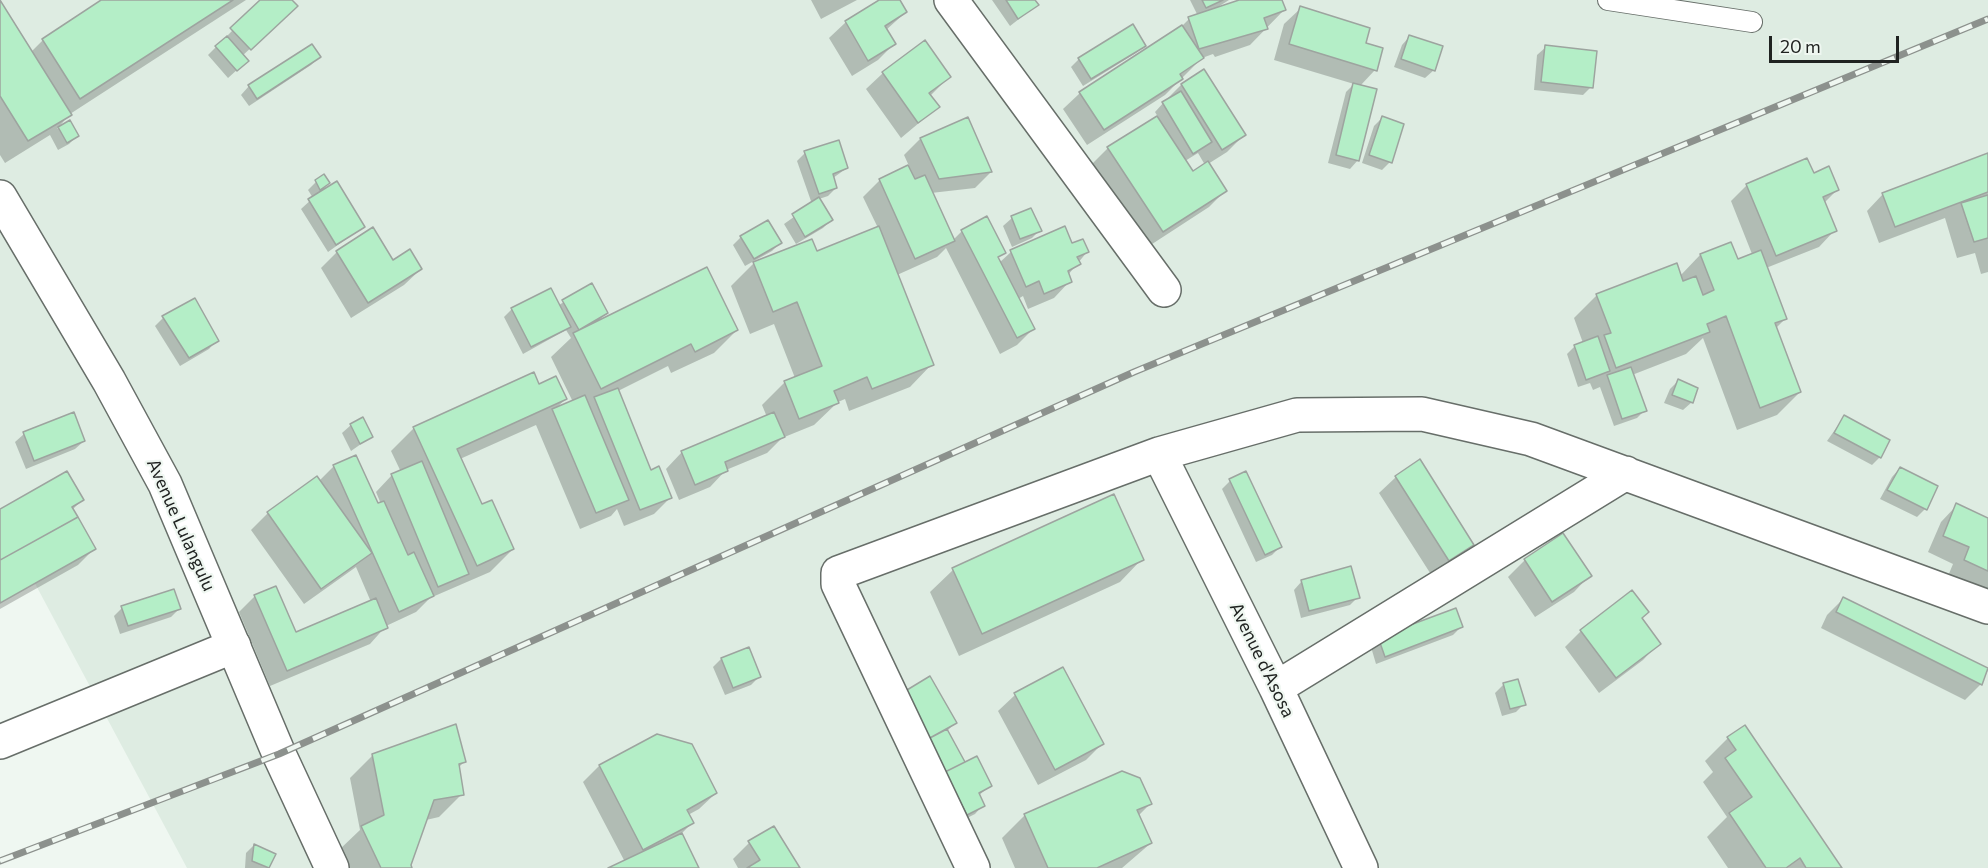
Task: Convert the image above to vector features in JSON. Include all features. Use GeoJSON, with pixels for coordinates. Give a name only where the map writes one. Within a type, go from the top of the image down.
{"type":"FeatureCollection","features":[{"type":"Feature","properties":{"kind":"street"},"geometry":{"type":"LineString","coordinates":[[951,0],[1164,290]]}},
{"type":"Feature","properties":{"kind":"street","name":"Avenue Lulangulu"},"geometry":{"type":"LineString","coordinates":[[0,197],[109,381],[165,484],[279,754],[332,868]]}},
{"type":"Feature","properties":{"kind":"street"},"geometry":{"type":"LineString","coordinates":[[973,868],[838,584],[838,573],[1159,454],[1297,414],[1422,414],[1531,439],[1988,607]]}},
{"type":"Feature","properties":{"kind":"street","name":"Avenue d'Asosa"},"geometry":{"type":"LineString","coordinates":[[1159,454],[1276,688],[1361,868]]}},
{"type":"Feature","properties":{"kind":"street"},"geometry":{"type":"LineString","coordinates":[[1276,688],[1626,473]]}},
{"type":"Feature","properties":{"kind":"street"},"geometry":{"type":"LineString","coordinates":[[0,742],[234,646]]}},
{"type":"Feature","properties":{"kind":"lane"},"geometry":{"type":"LineString","coordinates":[[1608,0],[1752,22]]}},
{"type":"Feature","properties":{"kind":"shaded area"},"geometry":{"type":"Polygon","coordinates":[[[0,0],[1988,0],[1988,868],[187,868],[0,518],[0,0]]]}},
{"type":"Feature","properties":{"kind":"building"},"geometry":{"type":"Polygon","coordinates":[[[0,0],[72,115],[28,141],[0,96],[0,0]]]}},
{"type":"Feature","properties":{"kind":"building"},"geometry":{"type":"Polygon","coordinates":[[[101,0],[233,0],[80,99],[42,39],[101,0]]]}},
{"type":"Feature","properties":{"kind":"building"},"geometry":{"type":"Polygon","coordinates":[[[260,0],[292,0],[298,6],[251,50],[230,28],[260,0]]]}},
{"type":"Feature","properties":{"kind":"building"},"geometry":{"type":"Polygon","coordinates":[[[879,0],[900,0],[907,12],[885,26],[896,44],[868,61],[845,21],[879,0]]]}},
{"type":"Feature","properties":{"kind":"building"},"geometry":{"type":"Polygon","coordinates":[[[1006,0],[1035,0],[1039,5],[1018,19],[1006,0]]]}},
{"type":"Feature","properties":{"kind":"building"},"geometry":{"type":"Polygon","coordinates":[[[1202,0],[1223,0],[1206,8],[1202,0]]]}},
{"type":"Feature","properties":{"kind":"building"},"geometry":{"type":"Polygon","coordinates":[[[1239,0],[1282,0],[1286,10],[1264,18],[1268,29],[1199,49],[1188,17],[1239,0]]]}},
{"type":"Feature","properties":{"kind":"building"},"geometry":{"type":"Polygon","coordinates":[[[1300,6],[1370,28],[1366,43],[1383,48],[1377,71],[1289,44],[1300,6]]]}},
{"type":"Feature","properties":{"kind":"building"},"geometry":{"type":"Polygon","coordinates":[[[1133,24],[1146,46],[1091,79],[1078,58],[1133,24]]]}},
{"type":"Feature","properties":{"kind":"building"},"geometry":{"type":"Polygon","coordinates":[[[1182,25],[1204,58],[1180,74],[1183,79],[1104,130],[1079,92],[1182,25]]]}},
{"type":"Feature","properties":{"kind":"building"},"geometry":{"type":"Polygon","coordinates":[[[1409,35],[1443,46],[1435,71],[1401,59],[1409,35]]]}},
{"type":"Feature","properties":{"kind":"building"},"geometry":{"type":"Polygon","coordinates":[[[227,36],[249,61],[237,71],[215,46],[227,36]]]}},
{"type":"Feature","properties":{"kind":"building"},"geometry":{"type":"Polygon","coordinates":[[[925,40],[951,77],[929,93],[940,107],[918,123],[882,72],[925,40]]]}},
{"type":"Feature","properties":{"kind":"building"},"geometry":{"type":"Polygon","coordinates":[[[312,44],[321,57],[257,99],[248,85],[312,44]]]}},
{"type":"Feature","properties":{"kind":"building"},"geometry":{"type":"Polygon","coordinates":[[[1545,45],[1597,51],[1593,88],[1541,82],[1545,45]]]}},
{"type":"Feature","properties":{"kind":"building"},"geometry":{"type":"Polygon","coordinates":[[[1204,69],[1246,135],[1222,150],[1181,84],[1204,69]]]}},
{"type":"Feature","properties":{"kind":"building"},"geometry":{"type":"Polygon","coordinates":[[[1353,83],[1377,89],[1359,161],[1336,155],[1353,83]]]}},
{"type":"Feature","properties":{"kind":"building"},"geometry":{"type":"Polygon","coordinates":[[[1181,91],[1212,142],[1193,154],[1162,102],[1181,91]]]}},
{"type":"Feature","properties":{"kind":"building"},"geometry":{"type":"Polygon","coordinates":[[[1157,116],[1193,171],[1208,161],[1227,191],[1163,232],[1107,147],[1157,116]]]}},
{"type":"Feature","properties":{"kind":"building"},"geometry":{"type":"Polygon","coordinates":[[[1382,116],[1404,124],[1392,163],[1369,155],[1382,116]]]}},
{"type":"Feature","properties":{"kind":"building"},"geometry":{"type":"Polygon","coordinates":[[[968,117],[992,172],[939,179],[920,138],[968,117]]]}},
{"type":"Feature","properties":{"kind":"building"},"geometry":{"type":"Polygon","coordinates":[[[70,120],[79,136],[67,143],[58,127],[70,120]]]}},
{"type":"Feature","properties":{"kind":"building"},"geometry":{"type":"Polygon","coordinates":[[[839,140],[848,168],[833,174],[837,188],[819,194],[804,151],[839,140]]]}},
{"type":"Feature","properties":{"kind":"building"},"geometry":{"type":"Polygon","coordinates":[[[1988,153],[1988,192],[1895,227],[1882,193],[1988,153]]]}},
{"type":"Feature","properties":{"kind":"building"},"geometry":{"type":"Polygon","coordinates":[[[1807,158],[1814,173],[1829,166],[1839,190],[1823,197],[1837,231],[1776,256],[1746,184],[1807,158]]]}},
{"type":"Feature","properties":{"kind":"building"},"geometry":{"type":"Polygon","coordinates":[[[908,165],[915,179],[925,175],[955,241],[915,259],[879,179],[908,165]]]}},
{"type":"Feature","properties":{"kind":"building"},"geometry":{"type":"Polygon","coordinates":[[[324,174],[330,183],[320,190],[315,180],[324,174]]]}},
{"type":"Feature","properties":{"kind":"building"},"geometry":{"type":"Polygon","coordinates":[[[337,181],[365,227],[336,245],[308,199],[337,181]]]}},
{"type":"Feature","properties":{"kind":"building"},"geometry":{"type":"Polygon","coordinates":[[[1988,195],[1988,238],[1974,242],[1961,203],[1988,195]]]}},
{"type":"Feature","properties":{"kind":"building"},"geometry":{"type":"Polygon","coordinates":[[[819,197],[833,220],[805,237],[792,214],[819,197]]]}},
{"type":"Feature","properties":{"kind":"building"},"geometry":{"type":"Polygon","coordinates":[[[1031,208],[1042,231],[1020,239],[1011,216],[1031,208]]]}},
{"type":"Feature","properties":{"kind":"building"},"geometry":{"type":"Polygon","coordinates":[[[987,216],[1006,253],[998,257],[1035,329],[1017,338],[961,230],[987,216]]]}},
{"type":"Feature","properties":{"kind":"building"},"geometry":{"type":"Polygon","coordinates":[[[768,220],[782,243],[754,259],[740,236],[768,220]]]}},
{"type":"Feature","properties":{"kind":"building"},"geometry":{"type":"Polygon","coordinates":[[[879,226],[934,365],[872,389],[867,377],[834,391],[839,403],[799,419],[784,381],[822,366],[797,302],[773,312],[753,262],[812,239],[817,251],[879,226]]]}},
{"type":"Feature","properties":{"kind":"building"},"geometry":{"type":"Polygon","coordinates":[[[1065,226],[1072,243],[1083,239],[1089,252],[1077,257],[1081,264],[1068,271],[1072,282],[1044,294],[1039,281],[1026,287],[1010,250],[1065,226]]]}},
{"type":"Feature","properties":{"kind":"building"},"geometry":{"type":"Polygon","coordinates":[[[373,227],[393,260],[410,249],[422,269],[368,303],[336,251],[373,227]]]}},
{"type":"Feature","properties":{"kind":"building"},"geometry":{"type":"Polygon","coordinates":[[[1731,242],[1738,259],[1761,250],[1787,319],[1775,323],[1801,392],[1760,408],[1726,316],[1707,324],[1710,332],[1616,368],[1604,335],[1611,333],[1596,294],[1677,263],[1683,281],[1696,276],[1703,295],[1714,290],[1700,254],[1731,242]]]}},
{"type":"Feature","properties":{"kind":"building"},"geometry":{"type":"Polygon","coordinates":[[[707,267],[738,330],[695,352],[691,344],[601,389],[573,333],[707,267]]]}},
{"type":"Feature","properties":{"kind":"building"},"geometry":{"type":"Polygon","coordinates":[[[592,283],[608,313],[579,330],[562,300],[592,283]]]}},
{"type":"Feature","properties":{"kind":"building"},"geometry":{"type":"Polygon","coordinates":[[[551,288],[571,327],[531,347],[511,308],[551,288]]]}},
{"type":"Feature","properties":{"kind":"building"},"geometry":{"type":"Polygon","coordinates":[[[195,298],[219,341],[189,358],[162,316],[195,298]]]}},
{"type":"Feature","properties":{"kind":"building"},"geometry":{"type":"Polygon","coordinates":[[[1598,336],[1610,371],[1586,380],[1574,345],[1598,336]]]}},
{"type":"Feature","properties":{"kind":"building"},"geometry":{"type":"Polygon","coordinates":[[[1631,367],[1647,411],[1622,419],[1607,375],[1631,367]]]}},
{"type":"Feature","properties":{"kind":"building"},"geometry":{"type":"Polygon","coordinates":[[[534,372],[539,384],[556,376],[567,399],[457,449],[482,504],[492,500],[514,549],[477,566],[413,427],[534,372]]]}},
{"type":"Feature","properties":{"kind":"building"},"geometry":{"type":"Polygon","coordinates":[[[1678,379],[1698,388],[1693,403],[1672,395],[1678,379]]]}},
{"type":"Feature","properties":{"kind":"building"},"geometry":{"type":"Polygon","coordinates":[[[618,388],[651,470],[659,466],[672,498],[640,510],[594,397],[618,388]]]}},
{"type":"Feature","properties":{"kind":"building"},"geometry":{"type":"Polygon","coordinates":[[[585,395],[629,500],[596,513],[552,409],[585,395]]]}},
{"type":"Feature","properties":{"kind":"building"},"geometry":{"type":"Polygon","coordinates":[[[74,412],[85,441],[34,461],[23,432],[74,412]]]}},
{"type":"Feature","properties":{"kind":"building"},"geometry":{"type":"Polygon","coordinates":[[[774,412],[785,437],[725,462],[728,471],[695,485],[681,451],[774,412]]]}},
{"type":"Feature","properties":{"kind":"building"},"geometry":{"type":"Polygon","coordinates":[[[1844,415],[1890,440],[1881,458],[1834,433],[1844,415]]]}},
{"type":"Feature","properties":{"kind":"building"},"geometry":{"type":"Polygon","coordinates":[[[363,417],[373,437],[360,444],[350,424],[363,417]]]}},
{"type":"Feature","properties":{"kind":"building"},"geometry":{"type":"Polygon","coordinates":[[[356,455],[378,503],[384,501],[408,555],[414,552],[434,596],[399,612],[333,465],[356,455]]]}},
{"type":"Feature","properties":{"kind":"building"},"geometry":{"type":"Polygon","coordinates":[[[1420,459],[1474,545],[1449,561],[1395,476],[1420,459]]]}},
{"type":"Feature","properties":{"kind":"building"},"geometry":{"type":"Polygon","coordinates":[[[422,461],[469,574],[438,587],[391,474],[422,461]]]}},
{"type":"Feature","properties":{"kind":"building"},"geometry":{"type":"Polygon","coordinates":[[[1900,467],[1938,486],[1927,510],[1887,490],[1900,467]]]}},
{"type":"Feature","properties":{"kind":"building"},"geometry":{"type":"Polygon","coordinates":[[[67,471],[84,500],[72,507],[78,517],[0,560],[0,509],[67,471]]]}},
{"type":"Feature","properties":{"kind":"building"},"geometry":{"type":"Polygon","coordinates":[[[1246,471],[1282,547],[1265,555],[1229,479],[1246,471]]]}},
{"type":"Feature","properties":{"kind":"building"},"geometry":{"type":"Polygon","coordinates":[[[317,476],[372,553],[321,589],[267,512],[317,476]]]}},
{"type":"Feature","properties":{"kind":"building"},"geometry":{"type":"Polygon","coordinates":[[[1114,494],[1144,560],[982,634],[952,568],[1114,494]]]}},
{"type":"Feature","properties":{"kind":"building"},"geometry":{"type":"Polygon","coordinates":[[[1956,503],[1988,518],[1988,571],[1964,560],[1969,547],[1943,536],[1956,503]]]}},
{"type":"Feature","properties":{"kind":"building"},"geometry":{"type":"Polygon","coordinates":[[[78,517],[96,549],[0,603],[0,560],[78,517]]]}},
{"type":"Feature","properties":{"kind":"building"},"geometry":{"type":"Polygon","coordinates":[[[1563,533],[1592,576],[1552,602],[1524,559],[1563,533]]]}},
{"type":"Feature","properties":{"kind":"building"},"geometry":{"type":"Polygon","coordinates":[[[1351,566],[1360,598],[1309,611],[1301,580],[1351,566]]]}},
{"type":"Feature","properties":{"kind":"building"},"geometry":{"type":"Polygon","coordinates":[[[276,586],[296,632],[376,598],[388,628],[287,671],[254,595],[276,586]]]}},
{"type":"Feature","properties":{"kind":"building"},"geometry":{"type":"Polygon","coordinates":[[[174,589],[181,609],[128,626],[121,606],[174,589]]]}},
{"type":"Feature","properties":{"kind":"building"},"geometry":{"type":"Polygon","coordinates":[[[1632,590],[1649,612],[1642,618],[1661,644],[1616,678],[1580,630],[1632,590]]]}},
{"type":"Feature","properties":{"kind":"building"},"geometry":{"type":"Polygon","coordinates":[[[1843,597],[1988,668],[1982,685],[1836,612],[1843,597]]]}},
{"type":"Feature","properties":{"kind":"building"},"geometry":{"type":"Polygon","coordinates":[[[1456,608],[1463,627],[1385,657],[1378,637],[1456,608]]]}},
{"type":"Feature","properties":{"kind":"building"},"geometry":{"type":"Polygon","coordinates":[[[749,647],[761,677],[733,688],[721,658],[749,647]]]}},
{"type":"Feature","properties":{"kind":"building"},"geometry":{"type":"Polygon","coordinates":[[[1063,667],[1104,744],[1055,770],[1014,693],[1063,667]]]}},
{"type":"Feature","properties":{"kind":"building"},"geometry":{"type":"Polygon","coordinates":[[[930,676],[957,723],[928,739],[902,693],[930,676]]]}},
{"type":"Feature","properties":{"kind":"building"},"geometry":{"type":"Polygon","coordinates":[[[1518,679],[1526,705],[1510,709],[1503,683],[1518,679]]]}},
{"type":"Feature","properties":{"kind":"building"},"geometry":{"type":"Polygon","coordinates":[[[456,724],[466,762],[459,764],[464,795],[434,800],[411,865],[412,868],[381,868],[361,826],[384,815],[372,754],[456,724]]]}},
{"type":"Feature","properties":{"kind":"building"},"geometry":{"type":"Polygon","coordinates":[[[1745,725],[1842,868],[1806,868],[1800,858],[1786,868],[1766,868],[1729,813],[1752,797],[1725,758],[1736,750],[1727,737],[1745,725]]]}},
{"type":"Feature","properties":{"kind":"building"},"geometry":{"type":"Polygon","coordinates":[[[947,729],[965,762],[945,772],[928,739],[947,729]]]}},
{"type":"Feature","properties":{"kind":"building"},"geometry":{"type":"Polygon","coordinates":[[[657,734],[692,744],[717,793],[687,810],[694,823],[643,850],[599,765],[657,734]]]}},
{"type":"Feature","properties":{"kind":"building"},"geometry":{"type":"Polygon","coordinates":[[[977,756],[992,786],[979,793],[985,806],[967,815],[945,772],[977,756]]]}},
{"type":"Feature","properties":{"kind":"building"},"geometry":{"type":"Polygon","coordinates":[[[1122,771],[1140,778],[1152,804],[1137,810],[1152,843],[1097,868],[1048,868],[1024,814],[1122,771]]]}},
{"type":"Feature","properties":{"kind":"building"},"geometry":{"type":"Polygon","coordinates":[[[774,826],[800,868],[747,868],[760,860],[748,841],[774,826]]]}},
{"type":"Feature","properties":{"kind":"building"},"geometry":{"type":"Polygon","coordinates":[[[682,833],[699,868],[608,868],[682,833]]]}},
{"type":"Feature","properties":{"kind":"building"},"geometry":{"type":"Polygon","coordinates":[[[254,844],[276,854],[269,868],[252,861],[254,844]]]}},
{"type":"Feature","properties":{"kind":"railway"},"geometry":{"type":"LineString","coordinates":[[0,861],[279,754],[1134,372],[1988,19]]}}]}
